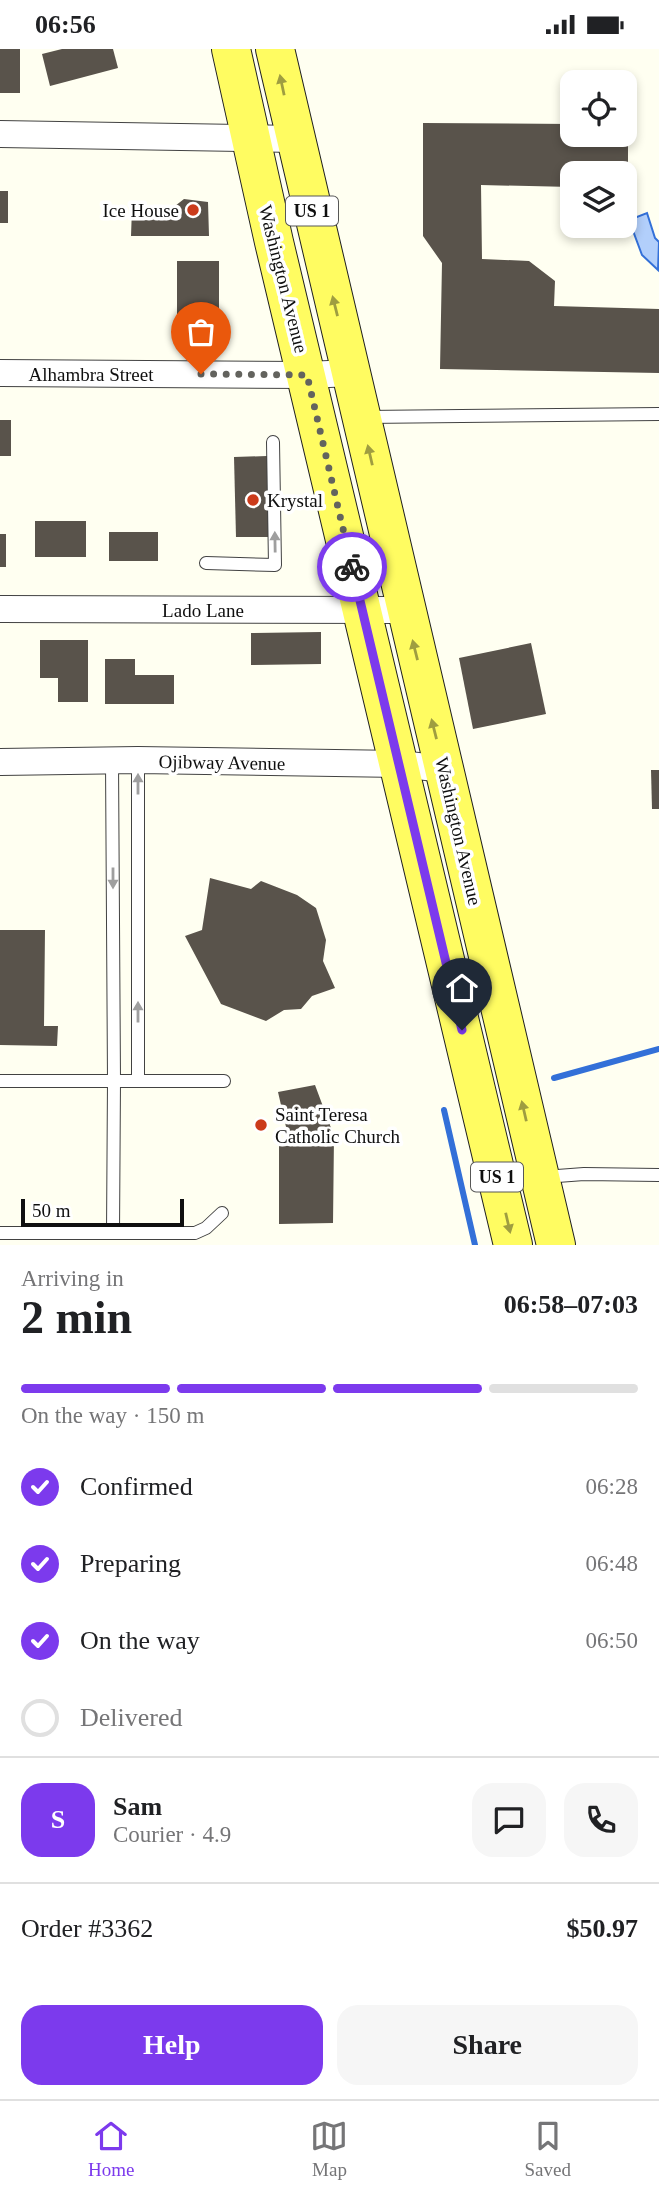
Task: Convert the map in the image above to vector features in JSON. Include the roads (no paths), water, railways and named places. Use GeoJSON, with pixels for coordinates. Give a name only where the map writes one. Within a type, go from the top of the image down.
{"type":"FeatureCollection","features":[{"type":"Feature","properties":{"kind":"main road","name":"Washington Avenue"},"geometry":{"type":"LineString","coordinates":[[231,49],[513,1245]]}},
{"type":"Feature","properties":{"kind":"main road","name":"Washington Avenue"},"geometry":{"type":"LineString","coordinates":[[275,49],[556,1245]]}},
{"type":"Feature","properties":{"kind":"street"},"geometry":{"type":"LineString","coordinates":[[0,134],[294,139]]}},
{"type":"Feature","properties":{"kind":"street","name":"Alhambra Street"},"geometry":{"type":"LineString","coordinates":[[0,373],[351,373]]}},
{"type":"Feature","properties":{"kind":"street","name":"Lado Lane"},"geometry":{"type":"LineString","coordinates":[[0,609],[406,610]]}},
{"type":"Feature","properties":{"kind":"street","name":"Ojibway Avenue"},"geometry":{"type":"LineString","coordinates":[[0,762],[400,764],[444,769]]}},
{"type":"Feature","properties":{"kind":"lane"},"geometry":{"type":"LineString","coordinates":[[361,417],[659,414]]}},
{"type":"Feature","properties":{"kind":"lane"},"geometry":{"type":"LineString","coordinates":[[206,563],[275,565],[273,442]]}},
{"type":"Feature","properties":{"kind":"lane"},"geometry":{"type":"LineString","coordinates":[[113,1233],[114,1080],[125,761]]}},
{"type":"Feature","properties":{"kind":"lane"},"geometry":{"type":"LineString","coordinates":[[125,761],[138,1080]]}},
{"type":"Feature","properties":{"kind":"lane"},"geometry":{"type":"LineString","coordinates":[[0,1080],[224,1081]]}},
{"type":"Feature","properties":{"kind":"lane"},"geometry":{"type":"LineString","coordinates":[[540,1178],[584,1174],[659,1175]]}},
{"type":"Feature","properties":{"kind":"lane"},"geometry":{"type":"LineString","coordinates":[[0,1233],[195,1233],[206,1228],[222,1213]]}},
{"type":"Feature","properties":{"kind":"water"},"geometry":{"type":"Polygon","coordinates":[[[647,213],[655,238],[659,242],[658,270],[642,255],[636,238],[637,217],[647,213]]]}},
{"type":"Feature","properties":{"kind":"waterway"},"geometry":{"type":"LineString","coordinates":[[554,1078],[659,1049]]}},
{"type":"Feature","properties":{"kind":"waterway"},"geometry":{"type":"LineString","coordinates":[[444,1110],[475,1245]]}},
{"type":"Feature","properties":{"kind":"place","name":"Ice House"},"geometry":{"type":"Point","coordinates":[193,210]}},
{"type":"Feature","properties":{"kind":"place","name":"Krystal"},"geometry":{"type":"Point","coordinates":[253,500]}},
{"type":"Feature","properties":{"kind":"place","name":"Saint Teresa Catholic Church"},"geometry":{"type":"Point","coordinates":[261,1125]}}]}
